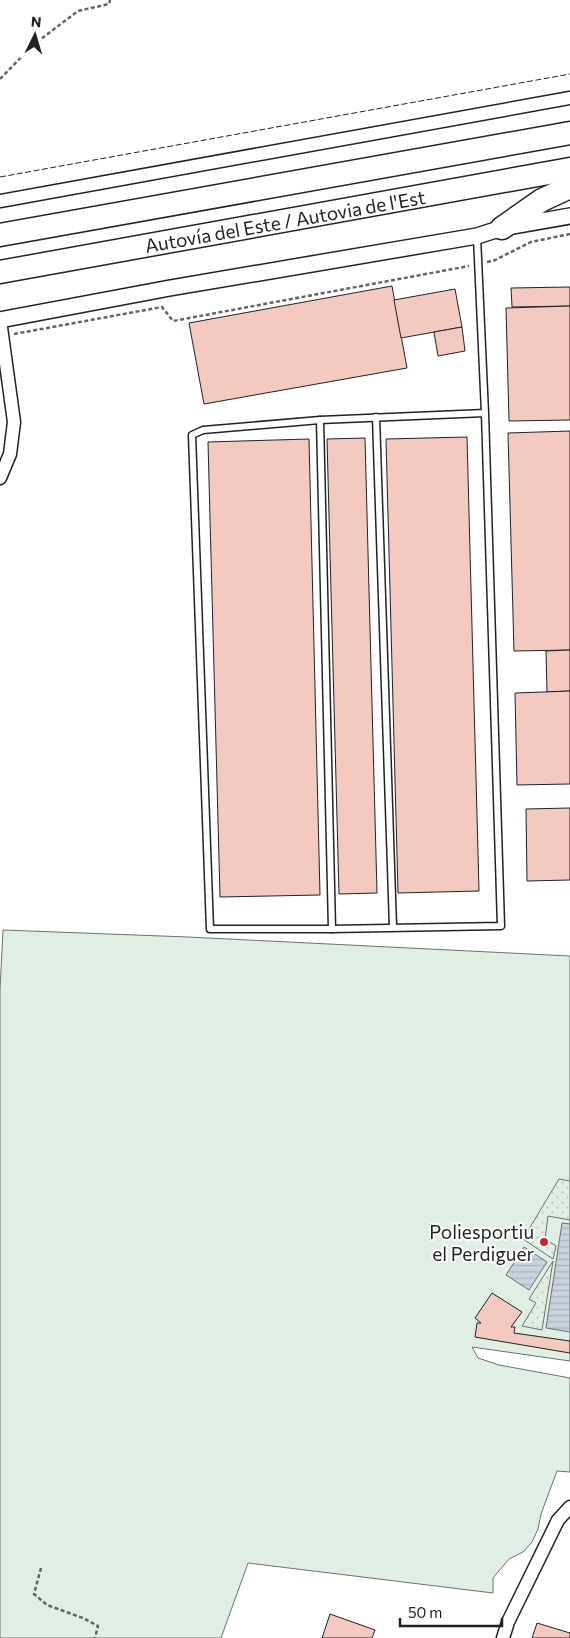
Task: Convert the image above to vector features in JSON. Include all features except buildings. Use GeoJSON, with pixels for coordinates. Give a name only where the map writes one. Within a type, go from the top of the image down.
{"type":"FeatureCollection","features":[{"type":"Feature","properties":{"kind":"highway","name":"Autovía del Este / Autovia de l'Est"},"geometry":{"type":"LineString","coordinates":[[0,235],[570,133]]}},
{"type":"Feature","properties":{"kind":"highway","name":"Autovía del Este / Autovia de l'Est"},"geometry":{"type":"LineString","coordinates":[[0,272],[570,169]]}},
{"type":"Feature","properties":{"kind":"highway"},"geometry":{"type":"LineString","coordinates":[[502,228],[542,200],[570,187]]}},
{"type":"Feature","properties":{"kind":"street"},"geometry":{"type":"LineString","coordinates":[[0,201],[570,98]]}},
{"type":"Feature","properties":{"kind":"street"},"geometry":{"type":"LineString","coordinates":[[0,478],[10,454],[14,422],[1,324],[170,288],[476,236],[502,228],[570,216]]}},
{"type":"Feature","properties":{"kind":"street"},"geometry":{"type":"LineString","coordinates":[[503,1638],[508,1622],[558,1520],[570,1507]]}},
{"type":"Feature","properties":{"kind":"lane"},"geometry":{"type":"LineString","coordinates":[[476,236],[485,412],[501,926],[210,930],[192,434],[203,430],[320,420],[485,412]]}},
{"type":"Feature","properties":{"kind":"lane"},"geometry":{"type":"LineString","coordinates":[[376,417],[393,927]]}},
{"type":"Feature","properties":{"kind":"lane"},"geometry":{"type":"LineString","coordinates":[[320,420],[332,929]]}},
{"type":"Feature","properties":{"kind":"path"},"geometry":{"type":"LineString","coordinates":[[0,79],[33,45],[78,11],[109,4],[110,0]]}},
{"type":"Feature","properties":{"kind":"path"},"geometry":{"type":"LineString","coordinates":[[1,324],[16,334],[162,307],[173,321],[493,261],[531,242],[570,234]]}},
{"type":"Feature","properties":{"kind":"path"},"geometry":{"type":"LineString","coordinates":[[40,1568],[34,1594],[47,1605],[83,1618],[98,1626],[96,1638]]}},
{"type":"Feature","properties":{"kind":"green space"},"geometry":{"type":"Polygon","coordinates":[[[3,930],[570,956],[570,1361],[472,1347],[478,1358],[499,1365],[570,1378],[570,1472],[557,1471],[532,1542],[523,1552],[509,1559],[493,1578],[493,1593],[248,1563],[221,1638],[0,1638],[0,990],[3,930]]]}},
{"type":"Feature","properties":{"kind":"green space"},"geometry":{"type":"Polygon","coordinates":[[[559,1179],[570,1181],[570,1220],[548,1216],[545,1239],[556,1246],[553,1259],[523,1239],[559,1179]]]}},
{"type":"Feature","properties":{"kind":"green space"},"geometry":{"type":"Polygon","coordinates":[[[553,1261],[542,1330],[522,1326],[536,1303],[529,1299],[553,1261]]]}},
{"type":"Feature","properties":{"kind":"shaded area"},"geometry":{"type":"Polygon","coordinates":[[[562,1223],[570,1224],[570,1332],[546,1328],[562,1223]]]}},
{"type":"Feature","properties":{"kind":"shaded area"},"geometry":{"type":"Polygon","coordinates":[[[524,1247],[547,1262],[529,1290],[506,1275],[524,1247]]]}},
{"type":"Feature","properties":{"kind":"fence"},"geometry":{"type":"LineString","coordinates":[[0,177],[570,74]]}},
{"type":"Feature","properties":{"kind":"place","name":"Poliesportiu el Perdiguer"},"geometry":{"type":"Point","coordinates":[544,1242]}}]}
